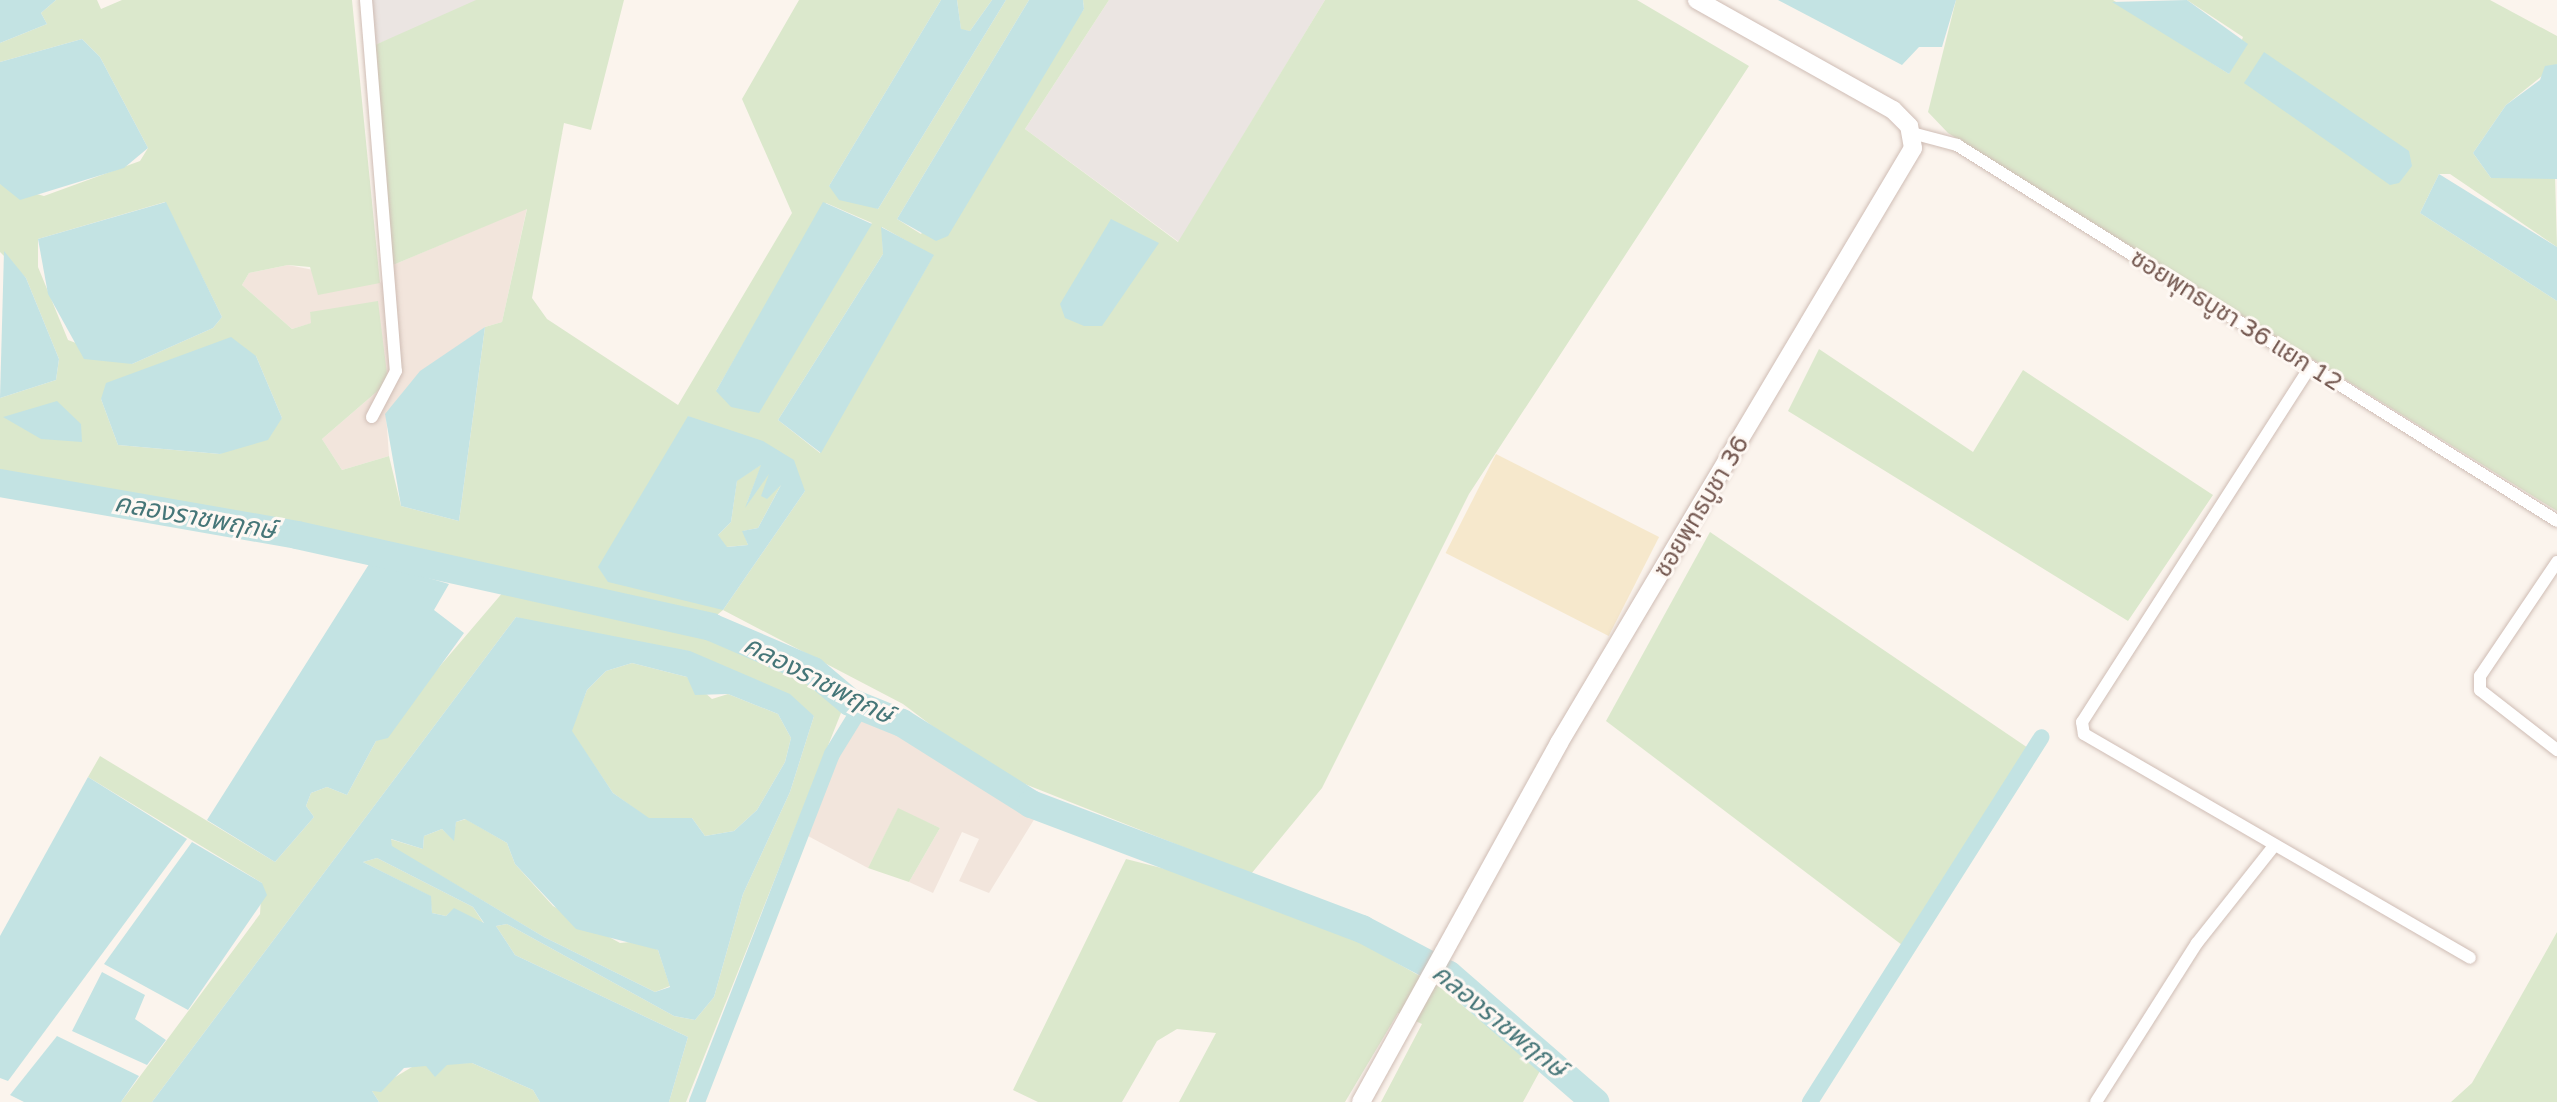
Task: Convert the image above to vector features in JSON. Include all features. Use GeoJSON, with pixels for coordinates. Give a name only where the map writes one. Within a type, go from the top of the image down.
{"type":"FeatureCollection","features":[{"type":"Feature","properties":{"kind":"street"},"geometry":{"type":"LineString","coordinates":[[366,0],[396,371],[372,417]]}},
{"type":"Feature","properties":{"kind":"street"},"geometry":{"type":"LineString","coordinates":[[1697,0],[1893,110],[1912,133]]}},
{"type":"Feature","properties":{"kind":"street","name":"ซอยพุทธบูชา 36 แยก 12"},"geometry":{"type":"LineString","coordinates":[[1912,133],[1957,145],[2557,521]]}},
{"type":"Feature","properties":{"kind":"street","name":"ซอยพุทธบูชา 36"},"geometry":{"type":"LineString","coordinates":[[1361,1102],[1559,743],[1895,184],[1913,148],[1912,133]]}},
{"type":"Feature","properties":{"kind":"street"},"geometry":{"type":"LineString","coordinates":[[2310,367],[2082,722],[2088,741],[2102,750],[2470,958]]}},
{"type":"Feature","properties":{"kind":"street"},"geometry":{"type":"LineString","coordinates":[[2557,562],[2480,676],[2480,690],[2557,750]]}},
{"type":"Feature","properties":{"kind":"street"},"geometry":{"type":"LineString","coordinates":[[2096,1102],[2197,943],[2273,847]]}},
{"type":"Feature","properties":{"kind":"shaded area"},"geometry":{"type":"Polygon","coordinates":[[[372,0],[476,0],[477,4],[375,45],[372,0]]]}},
{"type":"Feature","properties":{"kind":"shaded area"},"geometry":{"type":"Polygon","coordinates":[[[1109,0],[1325,0],[1179,242],[1025,129],[1109,0]]]}},
{"type":"Feature","properties":{"kind":"shaded area"},"geometry":{"type":"Polygon","coordinates":[[[527,208],[502,322],[485,327],[386,414],[389,456],[342,470],[322,439],[388,382],[310,312],[312,323],[292,329],[242,285],[249,273],[288,265],[380,283],[393,265],[527,208]]]}},
{"type":"Feature","properties":{"kind":"shaded area"},"geometry":{"type":"Polygon","coordinates":[[[862,711],[1035,818],[989,893],[959,881],[979,839],[962,832],[933,893],[909,882],[940,828],[898,809],[868,868],[808,836],[836,754],[862,711]]]}},
{"type":"Feature","properties":{"kind":"green space"},"geometry":{"type":"Polygon","coordinates":[[[56,0],[97,0],[101,9],[122,0],[352,0],[380,283],[318,295],[310,267],[288,265],[249,273],[242,285],[292,329],[311,323],[310,312],[378,301],[388,382],[322,439],[342,470],[389,456],[401,506],[459,521],[485,327],[502,322],[527,209],[393,265],[375,45],[476,0],[624,0],[591,130],[564,123],[532,298],[547,319],[678,405],[792,213],[742,99],[799,0],[941,0],[829,186],[878,209],[1006,0],[1029,0],[897,219],[921,234],[1084,9],[1083,0],[1109,0],[1025,129],[1178,242],[1325,0],[1637,0],[1749,66],[1469,494],[1322,788],[1251,874],[992,771],[903,704],[723,610],[711,620],[343,533],[0,475],[0,398],[56,380],[59,359],[26,278],[0,252],[0,184],[44,196],[140,161],[148,148],[100,57],[82,39],[0,62],[0,43],[47,24],[41,13],[56,0]],[[165,202],[38,239],[38,267],[68,340],[132,364],[213,328],[222,317],[165,202]],[[826,203],[716,391],[872,223],[826,203]],[[882,227],[883,254],[778,420],[820,453],[933,256],[882,227]],[[256,356],[101,399],[118,445],[220,454],[282,418],[256,356]],[[688,416],[723,610],[805,491],[688,416]]]}},
{"type":"Feature","properties":{"kind":"green space"},"geometry":{"type":"Polygon","coordinates":[[[957,0],[992,0],[970,31],[961,30],[957,0]]]}},
{"type":"Feature","properties":{"kind":"green space"},"geometry":{"type":"Polygon","coordinates":[[[1956,0],[2113,0],[2229,74],[2243,37],[2187,0],[2490,0],[2557,36],[2557,64],[2506,105],[2473,153],[2491,178],[2555,175],[2557,247],[2450,174],[2439,174],[2420,213],[2557,301],[2557,511],[1948,133],[1928,112],[1956,0]]]}},
{"type":"Feature","properties":{"kind":"green space"},"geometry":{"type":"Polygon","coordinates":[[[1819,349],[1973,452],[2023,370],[2213,495],[2128,621],[1788,411],[1819,349]]]}},
{"type":"Feature","properties":{"kind":"green space"},"geometry":{"type":"Polygon","coordinates":[[[762,464],[747,503],[772,469],[771,489],[782,483],[758,528],[743,531],[748,545],[726,547],[717,536],[731,522],[737,480],[762,464]]]}},
{"type":"Feature","properties":{"kind":"green space"},"geometry":{"type":"Polygon","coordinates":[[[1710,532],[2031,750],[1902,945],[1606,721],[1710,532]]]}},
{"type":"Feature","properties":{"kind":"green space"},"geometry":{"type":"Polygon","coordinates":[[[504,591],[693,632],[825,689],[837,702],[841,713],[686,1102],[669,1102],[688,1037],[515,955],[496,926],[507,924],[674,1016],[695,1020],[714,997],[743,894],[790,792],[814,716],[516,617],[152,1102],[121,1102],[260,914],[262,883],[88,777],[100,756],[275,862],[314,817],[306,806],[311,793],[327,787],[347,795],[376,741],[504,591]]]}},
{"type":"Feature","properties":{"kind":"green space"},"geometry":{"type":"Polygon","coordinates":[[[632,663],[687,677],[712,699],[728,694],[778,714],[791,738],[785,762],[757,810],[734,831],[705,836],[692,818],[649,819],[613,793],[571,731],[587,690],[606,671],[632,663]]]}},
{"type":"Feature","properties":{"kind":"green space"},"geometry":{"type":"Polygon","coordinates":[[[898,808],[940,828],[909,882],[868,868],[898,808]]]}},
{"type":"Feature","properties":{"kind":"green space"},"geometry":{"type":"Polygon","coordinates":[[[466,819],[507,843],[515,864],[553,906],[620,943],[641,941],[658,950],[670,986],[655,992],[544,937],[392,847],[390,839],[423,849],[424,836],[442,829],[453,839],[456,822],[466,819]]]}},
{"type":"Feature","properties":{"kind":"green space"},"geometry":{"type":"Polygon","coordinates":[[[377,858],[473,907],[484,924],[454,909],[446,916],[432,913],[430,896],[363,862],[377,858]]]}},
{"type":"Feature","properties":{"kind":"green space"},"geometry":{"type":"Polygon","coordinates":[[[1126,859],[1189,875],[1360,942],[1441,988],[1541,1069],[1523,1102],[1381,1102],[1422,1024],[1398,1013],[1345,1102],[1179,1102],[1216,1033],[1177,1029],[1157,1041],[1122,1102],[1038,1102],[1013,1090],[1126,859]]]}},
{"type":"Feature","properties":{"kind":"green space"},"geometry":{"type":"Polygon","coordinates":[[[2557,932],[2557,1102],[2451,1102],[2472,1083],[2557,932]]]}},
{"type":"Feature","properties":{"kind":"green space"},"geometry":{"type":"Polygon","coordinates":[[[472,1063],[533,1090],[540,1102],[379,1102],[372,1091],[417,1064],[472,1063]]]}},
{"type":"Feature","properties":{"kind":"sand"},"geometry":{"type":"Polygon","coordinates":[[[1496,454],[1659,537],[1609,636],[1446,553],[1496,454]]]}},
{"type":"Feature","properties":{"kind":"water"},"geometry":{"type":"Polygon","coordinates":[[[0,0],[56,0],[41,13],[47,24],[0,43],[0,0]]]}},
{"type":"Feature","properties":{"kind":"water"},"geometry":{"type":"Polygon","coordinates":[[[941,0],[957,0],[961,29],[970,31],[992,0],[1006,0],[878,209],[839,200],[829,186],[941,0]]]}},
{"type":"Feature","properties":{"kind":"water"},"geometry":{"type":"Polygon","coordinates":[[[1029,0],[1083,0],[1084,9],[948,236],[936,241],[897,219],[1029,0]]]}},
{"type":"Feature","properties":{"kind":"water"},"geometry":{"type":"Polygon","coordinates":[[[1778,0],[1956,0],[1942,47],[1919,47],[1902,65],[1778,0]]]}},
{"type":"Feature","properties":{"kind":"water"},"geometry":{"type":"Polygon","coordinates":[[[2187,0],[2248,44],[2229,74],[2112,2],[2187,0]]]}},
{"type":"Feature","properties":{"kind":"water"},"geometry":{"type":"Polygon","coordinates":[[[82,39],[100,57],[148,148],[124,168],[20,200],[0,184],[0,62],[82,39]]]}},
{"type":"Feature","properties":{"kind":"water"},"geometry":{"type":"Polygon","coordinates":[[[2264,52],[2409,151],[2412,166],[2399,183],[2390,185],[2244,83],[2264,52]]]}},
{"type":"Feature","properties":{"kind":"water"},"geometry":{"type":"Polygon","coordinates":[[[2557,64],[2557,179],[2491,178],[2473,153],[2506,105],[2540,80],[2545,66],[2557,64]]]}},
{"type":"Feature","properties":{"kind":"water"},"geometry":{"type":"Polygon","coordinates":[[[2439,174],[2557,247],[2557,301],[2420,213],[2439,174]]]}},
{"type":"Feature","properties":{"kind":"water"},"geometry":{"type":"Polygon","coordinates":[[[166,202],[222,317],[213,328],[132,364],[84,359],[48,294],[38,239],[166,202]]]}},
{"type":"Feature","properties":{"kind":"water"},"geometry":{"type":"Polygon","coordinates":[[[823,202],[872,224],[759,413],[731,407],[716,391],[823,202]]]}},
{"type":"Feature","properties":{"kind":"water"},"geometry":{"type":"Polygon","coordinates":[[[1111,219],[1159,243],[1102,326],[1084,326],[1065,318],[1060,304],[1111,219]]]}},
{"type":"Feature","properties":{"kind":"water"},"geometry":{"type":"Polygon","coordinates":[[[881,227],[934,255],[821,453],[778,420],[883,254],[881,227]]]}},
{"type":"Feature","properties":{"kind":"water"},"geometry":{"type":"Polygon","coordinates":[[[4,251],[26,278],[59,359],[56,380],[0,398],[4,251]]]}},
{"type":"Feature","properties":{"kind":"water"},"geometry":{"type":"Polygon","coordinates":[[[485,327],[459,521],[401,506],[385,414],[420,371],[485,327]]]}},
{"type":"Feature","properties":{"kind":"water"},"geometry":{"type":"Polygon","coordinates":[[[231,337],[256,356],[282,418],[268,440],[220,454],[118,445],[101,399],[106,383],[231,337]]]}},
{"type":"Feature","properties":{"kind":"water"},"geometry":{"type":"Polygon","coordinates":[[[57,401],[81,424],[82,442],[41,439],[3,417],[57,401]]]}},
{"type":"Feature","properties":{"kind":"water"},"geometry":{"type":"Polygon","coordinates":[[[688,416],[763,441],[794,460],[805,491],[723,610],[608,582],[598,567],[688,416]],[[761,465],[737,481],[731,522],[718,535],[727,547],[748,545],[742,531],[758,528],[781,485],[767,499],[761,496],[769,474],[745,508],[761,465]]]}},
{"type":"Feature","properties":{"kind":"water"},"geometry":{"type":"Polygon","coordinates":[[[371,561],[449,584],[434,610],[464,633],[388,738],[376,741],[347,795],[327,787],[311,793],[306,806],[314,817],[275,862],[207,820],[371,561]]]}},
{"type":"Feature","properties":{"kind":"water"},"geometry":{"type":"Polygon","coordinates":[[[516,617],[690,651],[790,694],[814,716],[790,792],[743,894],[714,997],[695,1020],[674,1016],[507,924],[496,926],[515,955],[688,1037],[669,1102],[540,1102],[533,1090],[472,1063],[447,1065],[435,1077],[426,1066],[404,1068],[381,1092],[372,1091],[379,1102],[152,1102],[516,617]],[[632,663],[606,671],[587,690],[572,731],[613,793],[649,818],[692,818],[705,836],[734,831],[757,810],[785,762],[791,738],[778,714],[728,694],[695,695],[687,677],[632,663]],[[465,819],[456,822],[454,841],[442,829],[424,836],[423,849],[391,839],[392,846],[544,937],[655,992],[670,987],[658,950],[576,929],[515,864],[507,843],[465,819]],[[377,858],[363,862],[431,896],[432,913],[446,916],[454,908],[484,923],[473,907],[377,858]]]}},
{"type":"Feature","properties":{"kind":"water"},"geometry":{"type":"Polygon","coordinates":[[[88,777],[187,839],[8,1081],[0,1078],[0,936],[88,777]]]}},
{"type":"Feature","properties":{"kind":"water"},"geometry":{"type":"Polygon","coordinates":[[[192,842],[262,883],[267,895],[188,1010],[104,964],[192,842]]]}},
{"type":"Feature","properties":{"kind":"water"},"geometry":{"type":"Polygon","coordinates":[[[102,972],[145,995],[135,1019],[166,1040],[147,1065],[72,1031],[102,972]]]}},
{"type":"Feature","properties":{"kind":"water"},"geometry":{"type":"Polygon","coordinates":[[[57,1036],[139,1076],[121,1102],[24,1102],[10,1095],[57,1036]]]}},
{"type":"Feature","properties":{"kind":"waterway","name":"คลองราชพฤกษ์"},"geometry":{"type":"LineString","coordinates":[[0,483],[297,535],[711,627],[813,671],[850,702],[902,723],[1031,804],[1362,929],[1449,975],[1595,1102]]}},
{"type":"Feature","properties":{"kind":"waterway"},"geometry":{"type":"LineString","coordinates":[[697,1102],[832,754],[861,707]]}},
{"type":"Feature","properties":{"kind":"waterway"},"geometry":{"type":"LineString","coordinates":[[1810,1102],[2042,737]]}}]}
